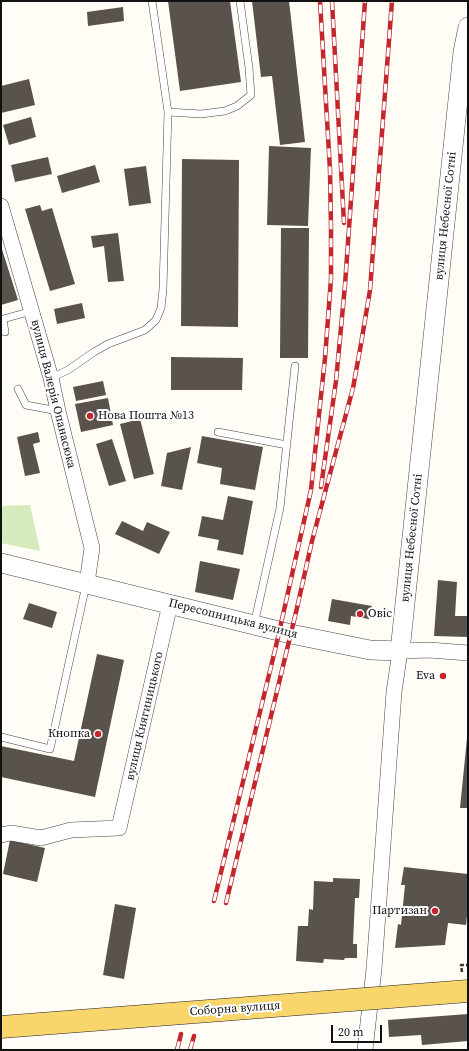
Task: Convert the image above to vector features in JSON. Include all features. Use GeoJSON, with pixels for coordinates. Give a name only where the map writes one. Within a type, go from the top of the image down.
{"type":"FeatureCollection","features":[{"type":"Feature","properties":{"kind":"main road","name":"Соборна вулиця"},"geometry":{"type":"LineString","coordinates":[[1,1027],[465,982]]}},
{"type":"Feature","properties":{"kind":"street","name":"вулиця Небесної Сотні"},"geometry":{"type":"LineString","coordinates":[[365,1050],[374,970],[394,692],[400,651],[463,52],[468,27]]}},
{"type":"Feature","properties":{"kind":"street","name":"вулиця Валерія Опанасюка"},"geometry":{"type":"LineString","coordinates":[[1,206],[51,378],[92,548],[87,583]]}},
{"type":"Feature","properties":{"kind":"street","name":"Пересопницька вулиця"},"geometry":{"type":"LineString","coordinates":[[1,563],[291,634],[352,647],[370,650],[429,650],[468,653]]}},
{"type":"Feature","properties":{"kind":"street","name":"вулиця Княгиницького"},"geometry":{"type":"LineString","coordinates":[[1,835],[11,833],[41,838],[71,830],[119,828],[170,604]]}},
{"type":"Feature","properties":{"kind":"lane"},"geometry":{"type":"LineString","coordinates":[[51,378],[68,370],[108,344],[145,330],[156,320],[161,308],[163,289],[168,112],[152,1]]}},
{"type":"Feature","properties":{"kind":"lane"},"geometry":{"type":"LineString","coordinates":[[168,112],[201,114],[225,111],[238,106],[251,94],[240,1]]}},
{"type":"Feature","properties":{"kind":"lane"},"geometry":{"type":"LineString","coordinates":[[5,332],[3,319],[32,311]]}},
{"type":"Feature","properties":{"kind":"lane"},"geometry":{"type":"LineString","coordinates":[[254,625],[280,508],[295,366]]}},
{"type":"Feature","properties":{"kind":"lane"},"geometry":{"type":"LineString","coordinates":[[18,390],[26,405],[58,412]]}},
{"type":"Feature","properties":{"kind":"lane"},"geometry":{"type":"LineString","coordinates":[[218,432],[287,445]]}},
{"type":"Feature","properties":{"kind":"lane"},"geometry":{"type":"LineString","coordinates":[[1,737],[50,749],[87,583]]}},
{"type":"Feature","properties":{"kind":"path"},"geometry":{"type":"LineString","coordinates":[[465,982],[461,965],[468,965]]}},
{"type":"Feature","properties":{"kind":"green space"},"geometry":{"type":"Polygon","coordinates":[[[30,505],[40,551],[1,543],[1,506],[30,505]]]}},
{"type":"Feature","properties":{"kind":"building"},"geometry":{"type":"Polygon","coordinates":[[[168,1],[230,1],[241,82],[180,91],[168,1]]]}},
{"type":"Feature","properties":{"kind":"building"},"geometry":{"type":"Polygon","coordinates":[[[252,1],[289,1],[305,142],[280,145],[272,76],[261,77],[252,1]]]}},
{"type":"Feature","properties":{"kind":"building"},"geometry":{"type":"Polygon","coordinates":[[[123,7],[124,21],[88,26],[87,12],[123,7]]]}},
{"type":"Feature","properties":{"kind":"building"},"geometry":{"type":"Polygon","coordinates":[[[29,79],[35,105],[1,113],[1,86],[29,79]]]}},
{"type":"Feature","properties":{"kind":"building"},"geometry":{"type":"Polygon","coordinates":[[[31,117],[36,137],[9,145],[3,125],[31,117]]]}},
{"type":"Feature","properties":{"kind":"building"},"geometry":{"type":"Polygon","coordinates":[[[269,146],[311,148],[308,226],[267,225],[269,146]]]}},
{"type":"Feature","properties":{"kind":"building"},"geometry":{"type":"Polygon","coordinates":[[[48,157],[52,174],[15,182],[11,165],[48,157]]]}},
{"type":"Feature","properties":{"kind":"building"},"geometry":{"type":"Polygon","coordinates":[[[182,159],[239,160],[238,327],[181,326],[182,159]]]}},
{"type":"Feature","properties":{"kind":"building"},"geometry":{"type":"Polygon","coordinates":[[[95,165],[100,182],[62,193],[57,176],[95,165]]]}},
{"type":"Feature","properties":{"kind":"building"},"geometry":{"type":"Polygon","coordinates":[[[146,166],[151,203],[129,206],[124,169],[146,166]]]}},
{"type":"Feature","properties":{"kind":"building"},"geometry":{"type":"Polygon","coordinates":[[[40,205],[42,211],[52,208],[75,284],[50,291],[25,209],[40,205]]]}},
{"type":"Feature","properties":{"kind":"building"},"geometry":{"type":"Polygon","coordinates":[[[281,228],[309,228],[308,358],[280,358],[281,228]]]}},
{"type":"Feature","properties":{"kind":"building"},"geometry":{"type":"Polygon","coordinates":[[[118,233],[124,281],[108,282],[104,246],[93,248],[91,236],[118,233]]]}},
{"type":"Feature","properties":{"kind":"building"},"geometry":{"type":"Polygon","coordinates":[[[1,246],[18,300],[1,305],[1,246]]]}},
{"type":"Feature","properties":{"kind":"building"},"geometry":{"type":"Polygon","coordinates":[[[82,303],[85,318],[57,324],[54,309],[82,303]]]}},
{"type":"Feature","properties":{"kind":"building"},"geometry":{"type":"Polygon","coordinates":[[[171,357],[243,358],[242,390],[171,390],[171,357]]]}},
{"type":"Feature","properties":{"kind":"building"},"geometry":{"type":"Polygon","coordinates":[[[103,381],[106,395],[76,401],[73,387],[103,381]]]}},
{"type":"Feature","properties":{"kind":"building"},"geometry":{"type":"Polygon","coordinates":[[[108,398],[113,425],[81,432],[75,404],[108,398]]]}},
{"type":"Feature","properties":{"kind":"building"},"geometry":{"type":"Polygon","coordinates":[[[140,419],[154,474],[134,479],[120,424],[140,419]]]}},
{"type":"Feature","properties":{"kind":"building"},"geometry":{"type":"Polygon","coordinates":[[[38,432],[40,442],[33,444],[40,473],[25,476],[17,437],[38,432]]]}},
{"type":"Feature","properties":{"kind":"building"},"geometry":{"type":"Polygon","coordinates":[[[202,436],[263,447],[255,490],[220,484],[222,468],[197,463],[202,436]]]}},
{"type":"Feature","properties":{"kind":"building"},"geometry":{"type":"Polygon","coordinates":[[[112,439],[126,481],[109,486],[96,444],[112,439]]]}},
{"type":"Feature","properties":{"kind":"building"},"geometry":{"type":"Polygon","coordinates":[[[191,447],[182,490],[161,486],[167,453],[191,447]]]}},
{"type":"Feature","properties":{"kind":"building"},"geometry":{"type":"Polygon","coordinates":[[[228,496],[253,501],[243,555],[217,550],[219,540],[198,536],[202,516],[223,520],[228,496]]]}},
{"type":"Feature","properties":{"kind":"building"},"geometry":{"type":"Polygon","coordinates":[[[122,521],[143,531],[147,522],[170,532],[159,554],[115,534],[122,521]]]}},
{"type":"Feature","properties":{"kind":"building"},"geometry":{"type":"Polygon","coordinates":[[[200,561],[240,569],[233,600],[195,592],[200,561]]]}},
{"type":"Feature","properties":{"kind":"building"},"geometry":{"type":"Polygon","coordinates":[[[438,580],[457,582],[455,616],[468,616],[468,637],[434,636],[438,580]]]}},
{"type":"Feature","properties":{"kind":"building"},"geometry":{"type":"Polygon","coordinates":[[[332,599],[372,606],[369,619],[351,616],[350,625],[328,621],[332,599]]]}},
{"type":"Feature","properties":{"kind":"building"},"geometry":{"type":"Polygon","coordinates":[[[29,603],[57,612],[52,628],[23,619],[29,603]]]}},
{"type":"Feature","properties":{"kind":"building"},"geometry":{"type":"Polygon","coordinates":[[[97,654],[124,660],[95,797],[1,777],[1,746],[74,761],[97,654]]]}},
{"type":"Feature","properties":{"kind":"building"},"geometry":{"type":"Polygon","coordinates":[[[467,738],[468,808],[460,808],[467,738]]]}},
{"type":"Feature","properties":{"kind":"building"},"geometry":{"type":"Polygon","coordinates":[[[10,840],[45,848],[37,882],[3,874],[10,840]]]}},
{"type":"Feature","properties":{"kind":"building","name":"Партизан"},"geometry":{"type":"Polygon","coordinates":[[[404,867],[468,874],[468,906],[466,925],[448,923],[445,945],[395,948],[398,924],[401,925],[405,885],[401,885],[404,867]]]}},
{"type":"Feature","properties":{"kind":"building"},"geometry":{"type":"Polygon","coordinates":[[[333,878],[360,879],[359,898],[355,898],[353,944],[357,944],[357,958],[345,958],[344,960],[324,959],[323,963],[296,961],[298,926],[308,926],[309,909],[313,910],[314,881],[333,882],[333,878]]]}},
{"type":"Feature","properties":{"kind":"building"},"geometry":{"type":"Polygon","coordinates":[[[115,904],[136,908],[124,979],[103,975],[115,904]]]}},
{"type":"Feature","properties":{"kind":"building"},"geometry":{"type":"Polygon","coordinates":[[[468,1014],[468,1041],[422,1045],[421,1035],[389,1037],[388,1020],[468,1014]]]}},
{"type":"Feature","properties":{"kind":"railway"},"geometry":{"type":"LineString","coordinates":[[214,901],[276,646],[311,490],[325,358],[331,279],[330,170],[320,1]]}},
{"type":"Feature","properties":{"kind":"railway"},"geometry":{"type":"LineString","coordinates":[[332,1],[344,223]]}},
{"type":"Feature","properties":{"kind":"railway"},"geometry":{"type":"LineString","coordinates":[[321,487],[336,381],[345,285],[365,1]]}},
{"type":"Feature","properties":{"kind":"railway"},"geometry":{"type":"LineString","coordinates":[[226,903],[312,541],[353,388],[370,290],[392,1]]}},
{"type":"Feature","properties":{"kind":"railway"},"geometry":{"type":"LineString","coordinates":[[177,1050],[181,1034]]}},
{"type":"Feature","properties":{"kind":"railway"},"geometry":{"type":"LineString","coordinates":[[190,1050],[194,1036]]}},
{"type":"Feature","properties":{"kind":"place","name":"Нова Пошта №13"},"geometry":{"type":"Point","coordinates":[90,416]}},
{"type":"Feature","properties":{"kind":"place","name":"Овіс"},"geometry":{"type":"Point","coordinates":[360,614]}},
{"type":"Feature","properties":{"kind":"place","name":"Eva"},"geometry":{"type":"Point","coordinates":[443,676]}},
{"type":"Feature","properties":{"kind":"place","name":"Кнопка"},"geometry":{"type":"Point","coordinates":[98,734]}},
{"type":"Feature","properties":{"kind":"place","name":"Партизан"},"geometry":{"type":"Point","coordinates":[435,911]}}]}
